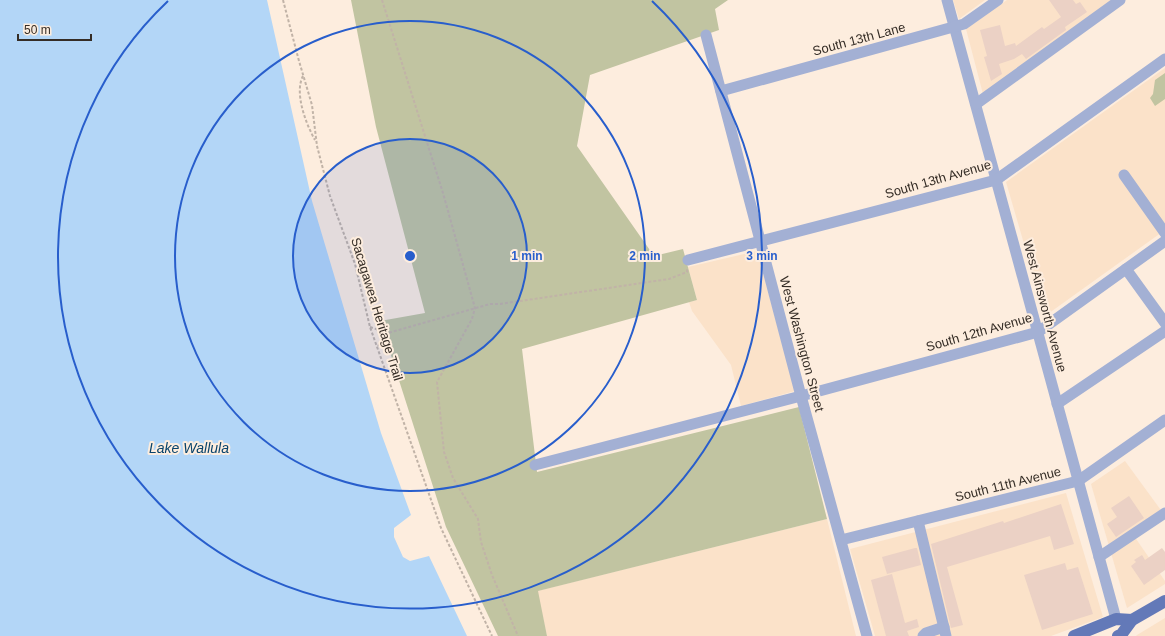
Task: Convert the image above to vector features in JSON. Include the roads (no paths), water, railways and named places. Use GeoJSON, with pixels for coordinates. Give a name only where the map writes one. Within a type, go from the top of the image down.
{"type":"FeatureCollection","features":[{"type":"Feature","properties":{"kind":"main road"},"geometry":{"type":"LineString","coordinates":[[1120,636],[1132,620],[1165,601]]}},
{"type":"Feature","properties":{"kind":"main road"},"geometry":{"type":"LineString","coordinates":[[1074,636],[1116,619],[1132,620]]}},
{"type":"Feature","properties":{"kind":"main road"},"geometry":{"type":"LineString","coordinates":[[1116,619],[1120,636]]}},
{"type":"Feature","properties":{"kind":"street","name":"West Ainsworth Avenue"},"geometry":{"type":"LineString","coordinates":[[947,0],[1116,619]]}},
{"type":"Feature","properties":{"kind":"street","name":"South 13th Lane"},"geometry":{"type":"LineString","coordinates":[[721,91],[955,27],[964,24],[998,0]]}},
{"type":"Feature","properties":{"kind":"street"},"geometry":{"type":"LineString","coordinates":[[976,104],[1120,0]]}},
{"type":"Feature","properties":{"kind":"street","name":"West Washington Street"},"geometry":{"type":"LineString","coordinates":[[706,34],[801,396],[867,636]]}},
{"type":"Feature","properties":{"kind":"street","name":"South 13th Avenue"},"geometry":{"type":"LineString","coordinates":[[688,260],[996,180],[1165,59]]}},
{"type":"Feature","properties":{"kind":"street"},"geometry":{"type":"LineString","coordinates":[[1124,175],[1165,233]]}},
{"type":"Feature","properties":{"kind":"street","name":"South 12th Avenue"},"geometry":{"type":"LineString","coordinates":[[535,465],[801,396],[1038,332],[1165,241]]}},
{"type":"Feature","properties":{"kind":"street"},"geometry":{"type":"LineString","coordinates":[[1126,268],[1165,323]]}},
{"type":"Feature","properties":{"kind":"street"},"geometry":{"type":"LineString","coordinates":[[1058,404],[1165,331]]}},
{"type":"Feature","properties":{"kind":"street","name":"South 11th Avenue"},"geometry":{"type":"LineString","coordinates":[[841,540],[1078,481],[1165,420]]}},
{"type":"Feature","properties":{"kind":"street"},"geometry":{"type":"LineString","coordinates":[[1099,557],[1165,513]]}},
{"type":"Feature","properties":{"kind":"street"},"geometry":{"type":"LineString","coordinates":[[918,521],[945,632],[926,633],[923,636]]}},
{"type":"Feature","properties":{"kind":"water","name":"Lake Wallula"},"geometry":{"type":"Polygon","coordinates":[[[0,0],[267,0],[312,201],[381,433],[411,515],[394,528],[394,537],[403,557],[410,561],[429,556],[467,636],[0,636],[0,0]]]}}]}
